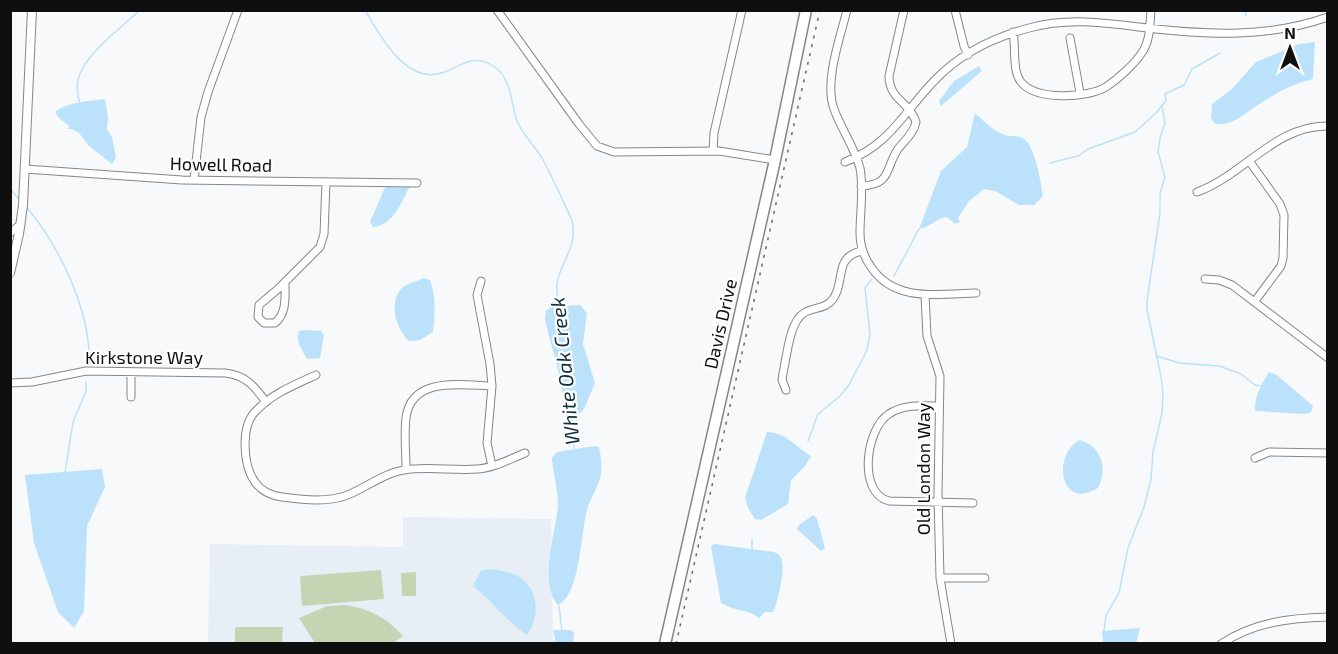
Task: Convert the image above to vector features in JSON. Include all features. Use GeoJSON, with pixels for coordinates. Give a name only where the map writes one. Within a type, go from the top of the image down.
{"type":"FeatureCollection","features":[{"type":"Feature","properties":{"kind":"main road","name":"Davis Drive"},"geometry":{"type":"LineString","coordinates":[[665,644],[775,160],[806,10]]}},
{"type":"Feature","properties":{"kind":"street"},"geometry":{"type":"LineString","coordinates":[[10,273],[21,225],[32,10]]}},
{"type":"Feature","properties":{"kind":"street"},"geometry":{"type":"LineString","coordinates":[[194,180],[202,110],[238,10]]}},
{"type":"Feature","properties":{"kind":"street"},"geometry":{"type":"LineString","coordinates":[[497,10],[597,146],[605,150],[627,153],[713,151],[741,153],[775,160]]}},
{"type":"Feature","properties":{"kind":"street"},"geometry":{"type":"LineString","coordinates":[[847,10],[830,94],[834,109],[860,168],[862,251],[873,270],[885,282],[909,294],[976,293]]}},
{"type":"Feature","properties":{"kind":"street"},"geometry":{"type":"LineString","coordinates":[[861,186],[876,183],[888,173],[897,151],[915,129],[916,122],[909,109],[891,92],[889,85],[904,10]]}},
{"type":"Feature","properties":{"kind":"street"},"geometry":{"type":"LineString","coordinates":[[955,10],[963,46],[968,55]]}},
{"type":"Feature","properties":{"kind":"street"},"geometry":{"type":"LineString","coordinates":[[1014,32],[1017,74],[1021,82],[1027,87],[1048,95],[1067,96],[1104,88],[1143,52],[1147,42],[1151,10]]}},
{"type":"Feature","properties":{"kind":"street"},"geometry":{"type":"LineString","coordinates":[[713,151],[714,133],[740,11]]}},
{"type":"Feature","properties":{"kind":"street"},"geometry":{"type":"LineString","coordinates":[[845,162],[871,150],[885,139],[937,78],[983,45],[1014,32],[1044,24],[1080,21],[1209,33],[1254,34],[1328,17]]}},
{"type":"Feature","properties":{"kind":"street"},"geometry":{"type":"LineString","coordinates":[[1070,38],[1080,93]]}},
{"type":"Feature","properties":{"kind":"street"},"geometry":{"type":"LineString","coordinates":[[1197,192],[1219,183],[1288,134],[1311,126],[1328,126]]}},
{"type":"Feature","properties":{"kind":"street"},"geometry":{"type":"LineString","coordinates":[[1250,162],[1280,204],[1284,216],[1282,262],[1278,272],[1255,301]]}},
{"type":"Feature","properties":{"kind":"street","name":"Howell Road"},"geometry":{"type":"LineString","coordinates":[[25,169],[194,180],[417,183]]}},
{"type":"Feature","properties":{"kind":"street"},"geometry":{"type":"LineString","coordinates":[[285,282],[285,300],[281,317],[275,323],[264,323],[258,317],[259,305],[315,253],[323,241],[326,182]]}},
{"type":"Feature","properties":{"kind":"street"},"geometry":{"type":"LineString","coordinates":[[10,233],[21,225]]}},
{"type":"Feature","properties":{"kind":"street"},"geometry":{"type":"LineString","coordinates":[[10,242],[16,251]]}},
{"type":"Feature","properties":{"kind":"street"},"geometry":{"type":"LineString","coordinates":[[786,390],[782,380],[783,373],[796,321],[804,313],[823,307],[831,301],[836,294],[840,272],[846,260],[853,253],[862,251]]}},
{"type":"Feature","properties":{"kind":"street"},"geometry":{"type":"LineString","coordinates":[[1205,279],[1226,282],[1325,353]]}},
{"type":"Feature","properties":{"kind":"street"},"geometry":{"type":"LineString","coordinates":[[481,280],[477,296],[492,373],[487,443],[492,466]]}},
{"type":"Feature","properties":{"kind":"street","name":"Old London Way"},"geometry":{"type":"LineString","coordinates":[[925,295],[927,336],[940,376],[938,502],[940,578],[948,643]]}},
{"type":"Feature","properties":{"kind":"street","name":"Kirkstone Way"},"geometry":{"type":"LineString","coordinates":[[10,383],[33,382],[81,372],[232,374],[249,381],[266,402]]}},
{"type":"Feature","properties":{"kind":"street"},"geometry":{"type":"LineString","coordinates":[[131,372],[131,397]]}},
{"type":"Feature","properties":{"kind":"street"},"geometry":{"type":"LineString","coordinates":[[316,375],[291,385],[266,402],[250,418],[246,427],[248,467],[253,480],[259,487],[271,494],[292,498],[334,499],[348,495],[383,477],[406,470],[476,469],[492,466],[525,453]]}},
{"type":"Feature","properties":{"kind":"street"},"geometry":{"type":"LineString","coordinates":[[406,470],[405,419],[407,410],[416,396],[434,386],[492,386]]}},
{"type":"Feature","properties":{"kind":"street"},"geometry":{"type":"LineString","coordinates":[[939,406],[904,408],[891,412],[884,418],[873,435],[869,465],[872,488],[884,499],[973,503]]}},
{"type":"Feature","properties":{"kind":"street"},"geometry":{"type":"LineString","coordinates":[[1255,458],[1269,452],[1328,453]]}},
{"type":"Feature","properties":{"kind":"street"},"geometry":{"type":"LineString","coordinates":[[940,578],[985,578]]}},
{"type":"Feature","properties":{"kind":"street"},"geometry":{"type":"LineString","coordinates":[[1221,644],[1245,630],[1266,623],[1328,616]]}},
{"type":"Feature","properties":{"kind":"shaded area"},"geometry":{"type":"Polygon","coordinates":[[[403,517],[551,519],[553,640],[564,640],[564,643],[208,644],[210,544],[403,547],[403,517]]]}},
{"type":"Feature","properties":{"kind":"green space"},"geometry":{"type":"Polygon","coordinates":[[[381,570],[384,599],[302,606],[300,576],[381,570]]]}},
{"type":"Feature","properties":{"kind":"green space"},"geometry":{"type":"Polygon","coordinates":[[[416,572],[416,596],[402,596],[401,573],[416,572]]]}},
{"type":"Feature","properties":{"kind":"green space"},"geometry":{"type":"Polygon","coordinates":[[[344,605],[377,615],[403,636],[393,643],[315,643],[299,618],[327,606],[344,605]]]}},
{"type":"Feature","properties":{"kind":"green space"},"geometry":{"type":"Polygon","coordinates":[[[235,627],[283,627],[282,643],[235,643],[235,627]]]}},
{"type":"Feature","properties":{"kind":"water"},"geometry":{"type":"Polygon","coordinates":[[[1315,42],[1313,79],[1280,92],[1234,121],[1215,124],[1211,118],[1212,104],[1232,89],[1256,62],[1299,44],[1315,42]]]}},
{"type":"Feature","properties":{"kind":"water"},"geometry":{"type":"Polygon","coordinates":[[[979,66],[982,71],[941,106],[939,101],[954,81],[979,66]]]}},
{"type":"Feature","properties":{"kind":"water"},"geometry":{"type":"Polygon","coordinates":[[[105,99],[107,129],[112,137],[116,158],[112,164],[89,146],[79,133],[68,129],[69,126],[55,112],[72,104],[105,99]]]}},
{"type":"Feature","properties":{"kind":"water"},"geometry":{"type":"Polygon","coordinates":[[[975,113],[997,131],[1022,138],[1028,143],[1037,165],[1043,196],[1034,205],[1019,205],[995,191],[984,189],[969,201],[958,218],[960,222],[955,224],[947,217],[919,229],[941,171],[967,147],[975,113]]]}},
{"type":"Feature","properties":{"kind":"water"},"geometry":{"type":"Polygon","coordinates":[[[386,185],[410,186],[391,218],[380,226],[373,227],[370,222],[386,185]]]}},
{"type":"Feature","properties":{"kind":"water"},"geometry":{"type":"Polygon","coordinates":[[[424,278],[430,280],[433,292],[435,312],[433,332],[420,340],[409,341],[397,323],[395,301],[402,288],[424,278]]]}},
{"type":"Feature","properties":{"kind":"water"},"geometry":{"type":"Polygon","coordinates":[[[580,305],[587,313],[583,344],[595,383],[584,409],[568,426],[559,374],[545,320],[546,311],[551,307],[580,305]]]}},
{"type":"Feature","properties":{"kind":"water"},"geometry":{"type":"Polygon","coordinates":[[[299,331],[321,331],[324,335],[320,358],[307,359],[301,349],[298,335],[299,331]]]}},
{"type":"Feature","properties":{"kind":"water"},"geometry":{"type":"Polygon","coordinates":[[[1269,372],[1277,375],[1313,406],[1311,412],[1305,414],[1255,411],[1257,395],[1269,372]]]}},
{"type":"Feature","properties":{"kind":"water"},"geometry":{"type":"Polygon","coordinates":[[[767,432],[786,437],[811,456],[791,480],[788,504],[761,520],[755,519],[745,498],[767,432]]]}},
{"type":"Feature","properties":{"kind":"water"},"geometry":{"type":"Polygon","coordinates":[[[1080,440],[1094,448],[1102,466],[1098,488],[1085,493],[1075,492],[1068,487],[1064,478],[1063,467],[1066,456],[1071,447],[1080,440]]]}},
{"type":"Feature","properties":{"kind":"water"},"geometry":{"type":"Polygon","coordinates":[[[599,447],[601,475],[587,510],[575,577],[565,599],[558,605],[549,584],[550,557],[558,505],[552,458],[557,452],[599,447]]]}},
{"type":"Feature","properties":{"kind":"water"},"geometry":{"type":"Polygon","coordinates":[[[102,469],[105,487],[87,526],[84,611],[74,628],[58,612],[34,543],[25,475],[102,469]]]}},
{"type":"Feature","properties":{"kind":"water"},"geometry":{"type":"Polygon","coordinates":[[[813,515],[817,519],[825,548],[821,551],[797,529],[813,515]]]}},
{"type":"Feature","properties":{"kind":"water"},"geometry":{"type":"Polygon","coordinates":[[[714,544],[774,552],[779,555],[782,563],[782,577],[773,612],[765,612],[759,618],[752,613],[721,603],[711,546],[714,544]]]}},
{"type":"Feature","properties":{"kind":"water"},"geometry":{"type":"Polygon","coordinates":[[[488,569],[521,578],[532,591],[536,606],[534,621],[527,635],[473,586],[481,571],[488,569]]]}},
{"type":"Feature","properties":{"kind":"water"},"geometry":{"type":"Polygon","coordinates":[[[1140,628],[1136,643],[1103,643],[1102,631],[1140,628]]]}},
{"type":"Feature","properties":{"kind":"water"},"geometry":{"type":"Polygon","coordinates":[[[553,631],[574,632],[573,643],[556,643],[553,631]]]}},
{"type":"Feature","properties":{"kind":"waterway"},"geometry":{"type":"LineString","coordinates":[[80,104],[77,83],[87,61],[104,42],[140,10]]}},
{"type":"Feature","properties":{"kind":"waterway","name":"White Oak Creek"},"geometry":{"type":"LineString","coordinates":[[365,10],[396,56],[418,72],[431,75],[469,62],[481,61],[495,67],[504,78],[510,91],[517,121],[542,158],[572,220],[573,238],[557,283],[559,306]]}},
{"type":"Feature","properties":{"kind":"waterway"},"geometry":{"type":"LineString","coordinates":[[1245,10],[1246,16]]}},
{"type":"Feature","properties":{"kind":"waterway"},"geometry":{"type":"LineString","coordinates":[[1050,163],[1078,156],[1088,149],[1135,132],[1166,101],[1165,94],[1184,85],[1192,69],[1220,53]]}},
{"type":"Feature","properties":{"kind":"waterway"},"geometry":{"type":"LineString","coordinates":[[1104,632],[1106,615],[1119,593],[1128,548],[1144,507],[1162,413],[1161,377],[1147,310],[1160,213],[1160,193],[1165,177],[1158,152],[1165,123],[1162,105]]}},
{"type":"Feature","properties":{"kind":"waterway"},"geometry":{"type":"LineString","coordinates":[[10,189],[20,200]]}},
{"type":"Feature","properties":{"kind":"waterway"},"geometry":{"type":"LineString","coordinates":[[27,208],[39,223],[71,280],[85,322],[89,362]]}},
{"type":"Feature","properties":{"kind":"waterway"},"geometry":{"type":"LineString","coordinates":[[894,276],[919,229]]}},
{"type":"Feature","properties":{"kind":"waterway"},"geometry":{"type":"LineString","coordinates":[[808,441],[818,414],[840,396],[849,385],[867,350],[870,334],[865,288],[872,279]]}},
{"type":"Feature","properties":{"kind":"waterway"},"geometry":{"type":"LineString","coordinates":[[1157,356],[1179,363],[1219,366],[1241,374],[1255,385],[1260,386]]}},
{"type":"Feature","properties":{"kind":"waterway"},"geometry":{"type":"LineString","coordinates":[[65,473],[73,422],[86,391],[86,382]]}},
{"type":"Feature","properties":{"kind":"waterway","name":"White Oak Creek"},"geometry":{"type":"LineString","coordinates":[[573,421],[574,449]]}},
{"type":"Feature","properties":{"kind":"waterway"},"geometry":{"type":"LineString","coordinates":[[752,540],[752,551]]}},
{"type":"Feature","properties":{"kind":"waterway","name":"White Oak Creek"},"geometry":{"type":"LineString","coordinates":[[559,606],[562,631]]}},
{"type":"Feature","properties":{"kind":"railway"},"geometry":{"type":"LineString","coordinates":[[676,644],[820,10]]}}]}
